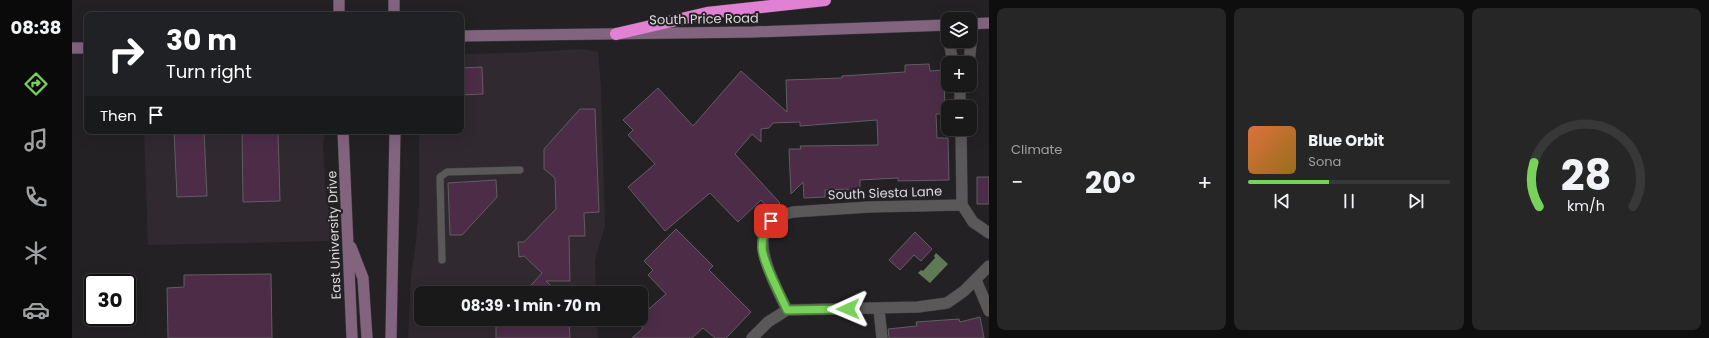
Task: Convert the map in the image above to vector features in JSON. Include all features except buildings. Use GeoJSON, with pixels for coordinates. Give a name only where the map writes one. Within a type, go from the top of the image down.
{"type":"FeatureCollection","features":[{"type":"Feature","properties":{"kind":"highway"},"geometry":{"type":"LineString","coordinates":[[616,34],[707,13],[826,0]]}},
{"type":"Feature","properties":{"kind":"main road"},"geometry":{"type":"LineString","coordinates":[[339,0],[339,12]]}},
{"type":"Feature","properties":{"kind":"main road"},"geometry":{"type":"LineString","coordinates":[[394,0],[394,12]]}},
{"type":"Feature","properties":{"kind":"main road"},"geometry":{"type":"LineString","coordinates":[[977,24],[989,23]]}},
{"type":"Feature","properties":{"kind":"main road","name":"South Price Road"},"geometry":{"type":"LineString","coordinates":[[464,36],[753,32],[941,25]]}},
{"type":"Feature","properties":{"kind":"main road"},"geometry":{"type":"LineString","coordinates":[[72,48],[84,48]]}},
{"type":"Feature","properties":{"kind":"main road","name":"East University Drive"},"geometry":{"type":"LineString","coordinates":[[343,134],[352,338]]}},
{"type":"Feature","properties":{"kind":"main road"},"geometry":{"type":"LineString","coordinates":[[391,338],[395,134]]}},
{"type":"Feature","properties":{"kind":"main road"},"geometry":{"type":"LineString","coordinates":[[348,239],[363,278],[367,338]]}},
{"type":"Feature","properties":{"kind":"street"},"geometry":{"type":"LineString","coordinates":[[961,136],[962,205],[974,222],[989,234]]}},
{"type":"Feature","properties":{"kind":"street","name":"South Siesta Lane"},"geometry":{"type":"LineString","coordinates":[[787,310],[767,264],[762,248],[765,230],[771,221],[781,215],[793,212],[869,207],[962,205]]}},
{"type":"Feature","properties":{"kind":"street"},"geometry":{"type":"LineString","coordinates":[[752,338],[768,322],[787,310],[879,309],[918,307],[947,303],[964,291],[989,266]]}},
{"type":"Feature","properties":{"kind":"street"},"geometry":{"type":"LineString","coordinates":[[976,280],[989,311]]}},
{"type":"Feature","properties":{"kind":"street"},"geometry":{"type":"LineString","coordinates":[[879,309],[882,338]]}},
{"type":"Feature","properties":{"kind":"lane"},"geometry":{"type":"LineString","coordinates":[[442,260],[440,177],[446,172],[520,170]]}},
{"type":"Feature","properties":{"kind":"shaded area"},"geometry":{"type":"Polygon","coordinates":[[[582,49],[598,52],[601,88],[605,226],[595,260],[596,286],[414,286],[414,326],[597,326],[598,338],[408,338],[411,278],[419,204],[419,134],[464,134],[464,54],[582,49]]]}},
{"type":"Feature","properties":{"kind":"shaded area"},"geometry":{"type":"Polygon","coordinates":[[[144,134],[325,134],[323,145],[326,196],[334,241],[148,245],[144,134]]]}},
{"type":"Feature","properties":{"kind":"shaded area"},"geometry":{"type":"Polygon","coordinates":[[[936,253],[948,264],[930,283],[918,273],[921,270],[923,271],[935,258],[934,256],[936,253]]]}},
{"type":"Feature","properties":{"kind":"route"},"geometry":{"type":"LineString","coordinates":[[771,221],[765,230],[762,248],[767,264],[787,310],[848,309]]}}]}
